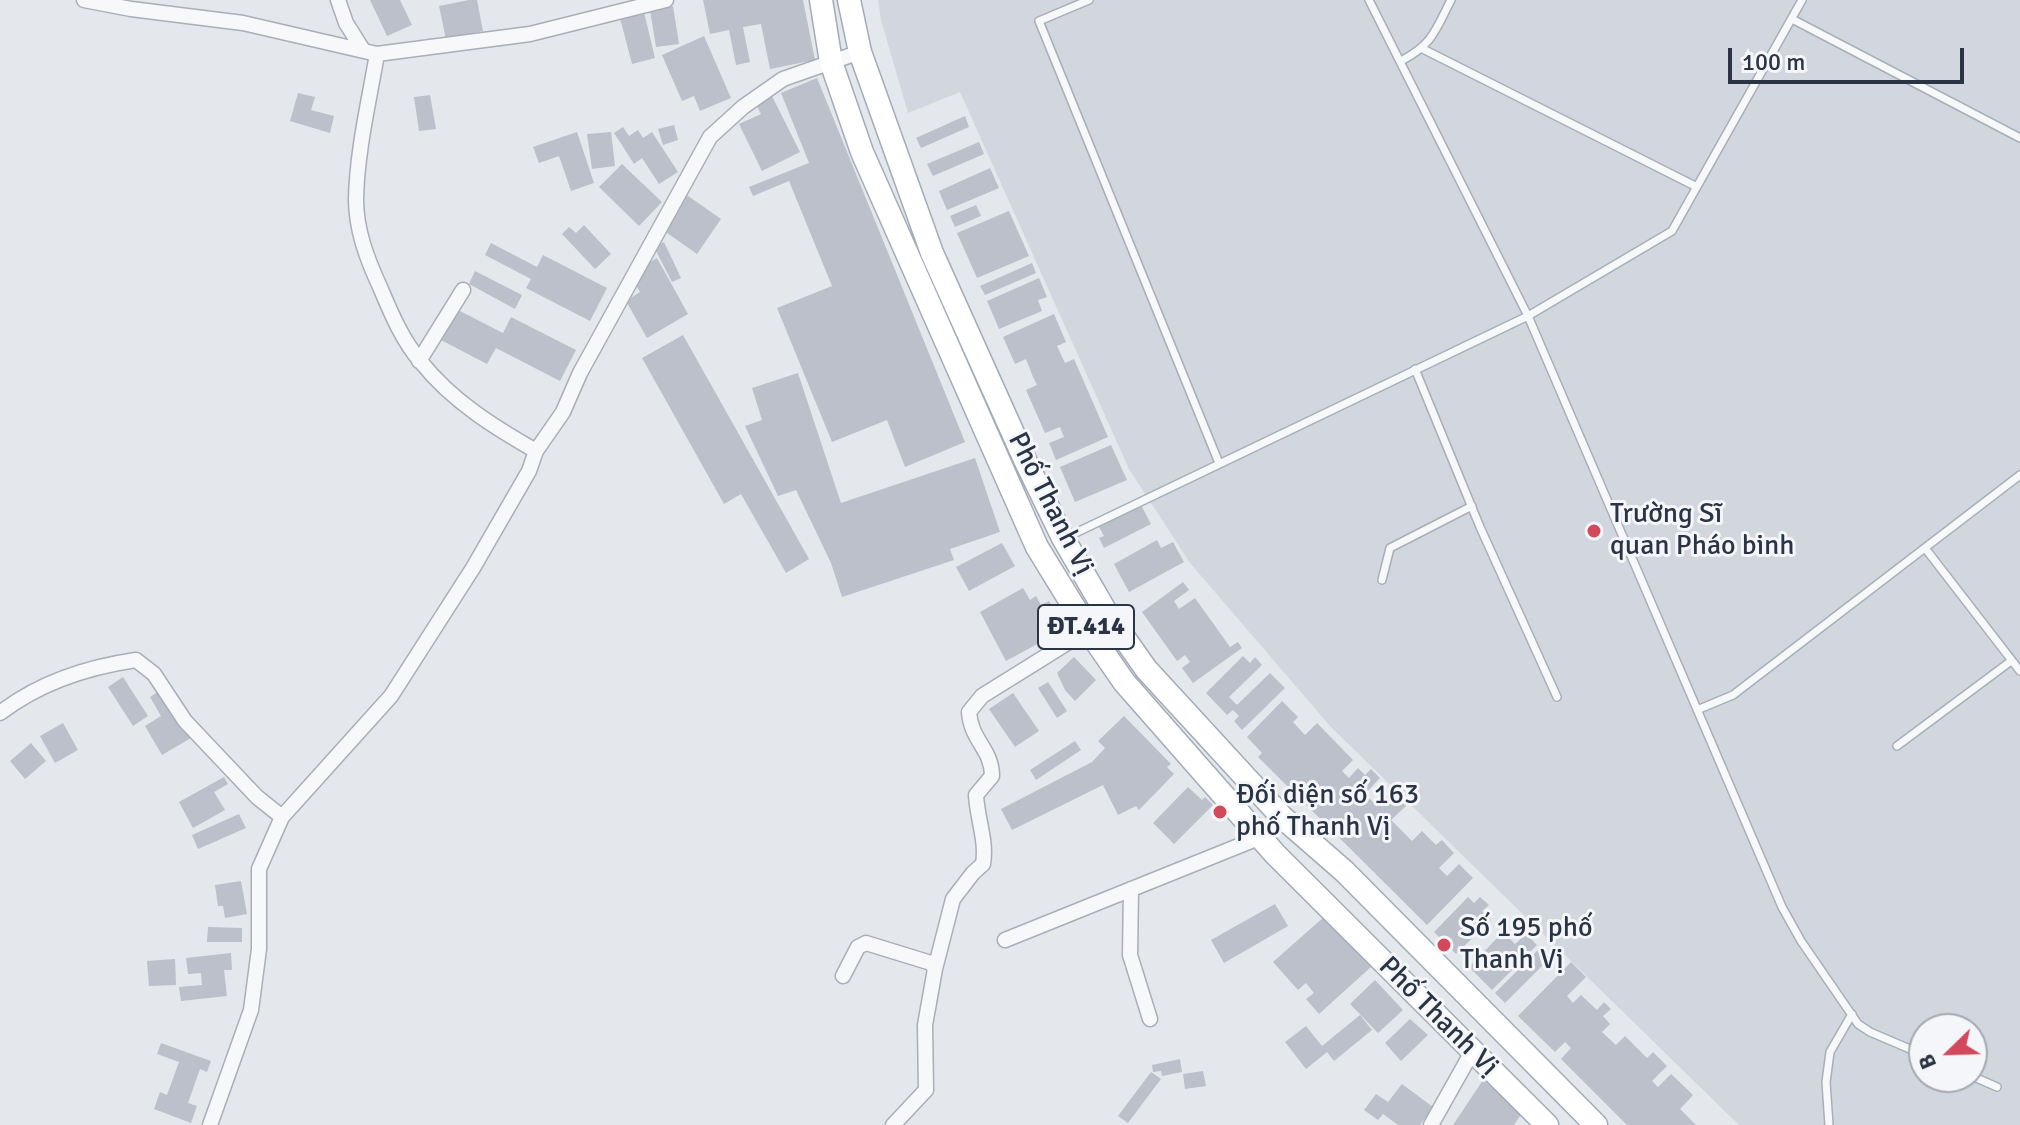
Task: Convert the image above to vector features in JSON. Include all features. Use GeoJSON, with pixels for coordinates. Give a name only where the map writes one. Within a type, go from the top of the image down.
{"type":"FeatureCollection","features":[{"type":"Feature","properties":{"kind":"main road","name":"Phố Thanh Vị"},"geometry":{"type":"LineString","coordinates":[[821,0],[831,62],[862,152],[1037,547],[1088,630],[1124,682],[1275,854],[1547,1125]]}},
{"type":"Feature","properties":{"kind":"main road","name":"Phố Thanh Vị"},"geometry":{"type":"LineString","coordinates":[[849,0],[860,52],[932,253],[1063,538],[1106,612],[1146,669],[1282,817],[1344,871],[1596,1125]]}},
{"type":"Feature","properties":{"kind":"street"},"geometry":{"type":"LineString","coordinates":[[84,0],[243,23],[370,52],[530,34],[666,0]]}},
{"type":"Feature","properties":{"kind":"street"},"geometry":{"type":"LineString","coordinates":[[338,0],[346,23],[370,52],[356,200],[360,236],[397,325],[419,361],[446,389],[487,423],[536,451]]}},
{"type":"Feature","properties":{"kind":"street"},"geometry":{"type":"LineString","coordinates":[[210,1125],[251,1010],[259,949],[259,869],[282,817],[391,696],[473,568],[529,471],[536,451],[563,412],[580,373],[710,137],[743,107],[783,79],[860,52]]}},
{"type":"Feature","properties":{"kind":"street"},"geometry":{"type":"LineString","coordinates":[[419,361],[463,290]]}},
{"type":"Feature","properties":{"kind":"street"},"geometry":{"type":"LineString","coordinates":[[893,1125],[926,1090],[925,1025],[935,969],[953,899],[983,864],[986,849],[976,809],[976,795],[992,776],[992,763],[970,729],[969,712],[982,696],[1088,630]]}},
{"type":"Feature","properties":{"kind":"street"},"geometry":{"type":"LineString","coordinates":[[0,713],[21,697],[95,666],[136,660],[154,674],[185,721],[257,797],[282,817]]}},
{"type":"Feature","properties":{"kind":"street"},"geometry":{"type":"LineString","coordinates":[[1005,940],[1261,837]]}},
{"type":"Feature","properties":{"kind":"street"},"geometry":{"type":"LineString","coordinates":[[1131,889],[1130,955],[1150,1019]]}},
{"type":"Feature","properties":{"kind":"street"},"geometry":{"type":"LineString","coordinates":[[843,976],[858,947],[866,943],[931,963],[935,969]]}},
{"type":"Feature","properties":{"kind":"street"},"geometry":{"type":"LineString","coordinates":[[1431,1125],[1472,1052]]}},
{"type":"Feature","properties":{"kind":"lane"},"geometry":{"type":"LineString","coordinates":[[1089,0],[1078,2],[1039,21],[1219,463]]}},
{"type":"Feature","properties":{"kind":"lane"},"geometry":{"type":"LineString","coordinates":[[1369,0],[1528,316],[1782,907],[1801,941],[1858,1024],[1908,1048]]}},
{"type":"Feature","properties":{"kind":"lane"},"geometry":{"type":"LineString","coordinates":[[1401,61],[1423,49],[1451,0]]}},
{"type":"Feature","properties":{"kind":"lane"},"geometry":{"type":"LineString","coordinates":[[1063,538],[1528,316],[1672,231],[1802,0]]}},
{"type":"Feature","properties":{"kind":"lane"},"geometry":{"type":"LineString","coordinates":[[1792,19],[2020,138]]}},
{"type":"Feature","properties":{"kind":"lane"},"geometry":{"type":"LineString","coordinates":[[1423,49],[1695,186]]}},
{"type":"Feature","properties":{"kind":"lane"},"geometry":{"type":"LineString","coordinates":[[1415,369],[1557,697]]}},
{"type":"Feature","properties":{"kind":"lane"},"geometry":{"type":"LineString","coordinates":[[1697,710],[1733,695],[2020,475]]}},
{"type":"Feature","properties":{"kind":"lane"},"geometry":{"type":"LineString","coordinates":[[1382,580],[1390,548],[1472,506]]}},
{"type":"Feature","properties":{"kind":"lane"},"geometry":{"type":"LineString","coordinates":[[1925,548],[2020,671]]}},
{"type":"Feature","properties":{"kind":"lane"},"geometry":{"type":"LineString","coordinates":[[1897,746],[2011,661]]}},
{"type":"Feature","properties":{"kind":"lane"},"geometry":{"type":"LineString","coordinates":[[1829,1125],[1826,1082],[1830,1052],[1852,1014]]}},
{"type":"Feature","properties":{"kind":"lane"},"geometry":{"type":"LineString","coordinates":[[1988,1083],[1997,1087]]}},
{"type":"Feature","properties":{"kind":"shaded area","name":"Trường Sĩ quan Pháo binh"},"geometry":{"type":"Polygon","coordinates":[[[878,0],[2020,0],[2020,1125],[1739,1125],[1330,726],[1190,563],[1129,469],[960,92],[908,113],[878,0]]]}},
{"type":"Feature","properties":{"kind":"building"},"geometry":{"type":"Polygon","coordinates":[[[370,0],[400,0],[412,25],[387,36],[370,0]]]}},
{"type":"Feature","properties":{"kind":"building"},"geometry":{"type":"Polygon","coordinates":[[[477,0],[483,31],[446,39],[439,6],[477,0]]]}},
{"type":"Feature","properties":{"kind":"building"},"geometry":{"type":"Polygon","coordinates":[[[703,0],[803,0],[815,60],[770,69],[761,24],[743,27],[750,62],[736,65],[729,30],[710,34],[703,0]]]}},
{"type":"Feature","properties":{"kind":"building"},"geometry":{"type":"Polygon","coordinates":[[[673,6],[679,44],[656,47],[650,10],[673,6]]]}},
{"type":"Feature","properties":{"kind":"building"},"geometry":{"type":"Polygon","coordinates":[[[644,12],[655,58],[632,64],[620,18],[644,12]]]}},
{"type":"Feature","properties":{"kind":"building"},"geometry":{"type":"Polygon","coordinates":[[[704,36],[731,98],[700,111],[694,96],[682,101],[662,55],[704,36]]]}},
{"type":"Feature","properties":{"kind":"building"},"geometry":{"type":"Polygon","coordinates":[[[817,78],[965,442],[905,467],[887,420],[832,442],[777,308],[832,286],[789,181],[753,196],[749,187],[809,163],[781,93],[817,78]]]}},
{"type":"Feature","properties":{"kind":"building"},"geometry":{"type":"Polygon","coordinates":[[[298,93],[315,97],[311,110],[334,116],[330,133],[290,121],[298,93]]]}},
{"type":"Feature","properties":{"kind":"building"},"geometry":{"type":"Polygon","coordinates":[[[430,95],[436,129],[419,131],[414,97],[430,95]]]}},
{"type":"Feature","properties":{"kind":"building"},"geometry":{"type":"Polygon","coordinates":[[[772,96],[800,152],[762,171],[739,124],[761,114],[756,104],[772,96]]]}},
{"type":"Feature","properties":{"kind":"building"},"geometry":{"type":"Polygon","coordinates":[[[965,116],[969,127],[921,148],[916,138],[965,116]]]}},
{"type":"Feature","properties":{"kind":"building"},"geometry":{"type":"Polygon","coordinates":[[[674,125],[678,140],[663,145],[658,129],[674,125]]]}},
{"type":"Feature","properties":{"kind":"building"},"geometry":{"type":"Polygon","coordinates":[[[623,127],[629,136],[638,130],[643,138],[652,132],[678,172],[659,184],[642,158],[634,164],[614,133],[623,127]]]}},
{"type":"Feature","properties":{"kind":"building"},"geometry":{"type":"Polygon","coordinates":[[[577,132],[594,183],[571,191],[559,156],[539,163],[533,147],[577,132]]]}},
{"type":"Feature","properties":{"kind":"building"},"geometry":{"type":"Polygon","coordinates":[[[611,132],[615,166],[592,169],[587,134],[611,132]]]}},
{"type":"Feature","properties":{"kind":"building"},"geometry":{"type":"Polygon","coordinates":[[[979,142],[984,154],[933,176],[927,164],[979,142]]]}},
{"type":"Feature","properties":{"kind":"building"},"geometry":{"type":"Polygon","coordinates":[[[622,164],[662,202],[639,226],[599,187],[622,164]]]}},
{"type":"Feature","properties":{"kind":"building"},"geometry":{"type":"Polygon","coordinates":[[[990,168],[999,188],[947,210],[939,191],[990,168]]]}},
{"type":"Feature","properties":{"kind":"building"},"geometry":{"type":"Polygon","coordinates":[[[684,193],[721,219],[697,254],[660,228],[684,193]]]}},
{"type":"Feature","properties":{"kind":"building"},"geometry":{"type":"Polygon","coordinates":[[[976,205],[981,216],[955,227],[950,216],[976,205]]]}},
{"type":"Feature","properties":{"kind":"building"},"geometry":{"type":"Polygon","coordinates":[[[1009,211],[1029,256],[977,278],[957,233],[1009,211]]]}},
{"type":"Feature","properties":{"kind":"building"},"geometry":{"type":"Polygon","coordinates":[[[584,225],[611,254],[595,269],[562,234],[569,227],[576,233],[584,225]]]}},
{"type":"Feature","properties":{"kind":"building"},"geometry":{"type":"Polygon","coordinates":[[[664,242],[681,278],[672,282],[654,247],[664,242]]]}},
{"type":"Feature","properties":{"kind":"building"},"geometry":{"type":"Polygon","coordinates":[[[491,243],[537,267],[543,255],[607,288],[590,321],[526,288],[531,279],[485,255],[491,243]]]}},
{"type":"Feature","properties":{"kind":"building"},"geometry":{"type":"Polygon","coordinates":[[[657,258],[688,314],[647,338],[626,301],[640,292],[633,280],[643,274],[640,268],[657,258]]]}},
{"type":"Feature","properties":{"kind":"building"},"geometry":{"type":"Polygon","coordinates":[[[1032,263],[1036,273],[985,295],[980,286],[1032,263]]]}},
{"type":"Feature","properties":{"kind":"building"},"geometry":{"type":"Polygon","coordinates":[[[475,271],[522,295],[515,309],[469,284],[475,271]]]}},
{"type":"Feature","properties":{"kind":"building"},"geometry":{"type":"Polygon","coordinates":[[[1039,278],[1047,297],[1038,300],[1042,311],[999,329],[987,301],[1039,278]]]}},
{"type":"Feature","properties":{"kind":"building"},"geometry":{"type":"Polygon","coordinates":[[[456,309],[503,333],[511,317],[576,350],[560,381],[496,348],[487,364],[441,340],[456,309]]]}},
{"type":"Feature","properties":{"kind":"building"},"geometry":{"type":"Polygon","coordinates":[[[1054,314],[1066,342],[1057,346],[1065,363],[1074,359],[1108,437],[1056,460],[1049,443],[1064,437],[1060,427],[1045,433],[1026,390],[1037,385],[1026,359],[1015,364],[1003,337],[1054,314]]]}},
{"type":"Feature","properties":{"kind":"building"},"geometry":{"type":"Polygon","coordinates":[[[683,335],[809,559],[786,573],[741,494],[724,504],[642,358],[683,335]]]}},
{"type":"Feature","properties":{"kind":"building"},"geometry":{"type":"Polygon","coordinates":[[[798,373],[841,503],[975,458],[1000,532],[950,549],[954,560],[842,597],[831,563],[796,490],[778,496],[745,426],[762,420],[752,388],[798,373]]]}},
{"type":"Feature","properties":{"kind":"building"},"geometry":{"type":"Polygon","coordinates":[[[1111,445],[1127,480],[1075,502],[1060,467],[1111,445]]]}},
{"type":"Feature","properties":{"kind":"building"},"geometry":{"type":"Polygon","coordinates":[[[1141,505],[1151,524],[1104,548],[1099,538],[1104,536],[1099,527],[1141,505]]]}},
{"type":"Feature","properties":{"kind":"building"},"geometry":{"type":"Polygon","coordinates":[[[1157,540],[1161,548],[1173,542],[1184,562],[1129,592],[1114,564],[1157,540]]]}},
{"type":"Feature","properties":{"kind":"building"},"geometry":{"type":"Polygon","coordinates":[[[1002,543],[1015,566],[969,591],[956,567],[1002,543]]]}},
{"type":"Feature","properties":{"kind":"building"},"geometry":{"type":"Polygon","coordinates":[[[1183,582],[1189,590],[1174,601],[1179,609],[1195,598],[1230,647],[1238,642],[1242,648],[1193,683],[1182,668],[1190,662],[1185,655],[1177,661],[1142,612],[1183,582]]]}},
{"type":"Feature","properties":{"kind":"building"},"geometry":{"type":"Polygon","coordinates":[[[1023,588],[1030,600],[1036,596],[1041,605],[1049,601],[1065,629],[1006,661],[980,612],[1023,588]]]}},
{"type":"Feature","properties":{"kind":"building"},"geometry":{"type":"Polygon","coordinates":[[[1243,656],[1250,663],[1255,657],[1262,665],[1229,697],[1237,705],[1270,673],[1285,688],[1242,730],[1234,721],[1239,716],[1233,710],[1227,715],[1206,693],[1243,656]]]}},
{"type":"Feature","properties":{"kind":"building"},"geometry":{"type":"Polygon","coordinates":[[[1074,657],[1096,680],[1075,701],[1065,690],[1057,673],[1074,657]]]}},
{"type":"Feature","properties":{"kind":"building"},"geometry":{"type":"Polygon","coordinates":[[[123,677],[148,716],[133,726],[108,687],[123,677]]]}},
{"type":"Feature","properties":{"kind":"building"},"geometry":{"type":"Polygon","coordinates":[[[1048,682],[1067,711],[1057,718],[1038,688],[1048,682]]]}},
{"type":"Feature","properties":{"kind":"building"},"geometry":{"type":"Polygon","coordinates":[[[162,689],[191,738],[162,755],[145,726],[161,716],[150,697],[162,689]]]}},
{"type":"Feature","properties":{"kind":"building"},"geometry":{"type":"Polygon","coordinates":[[[1013,693],[1039,731],[1015,747],[989,709],[1013,693]]]}},
{"type":"Feature","properties":{"kind":"building"},"geometry":{"type":"Polygon","coordinates":[[[1282,701],[1298,717],[1293,722],[1305,735],[1317,723],[1353,760],[1342,771],[1349,778],[1358,768],[1365,775],[1371,769],[1380,778],[1365,794],[1377,806],[1392,791],[1406,806],[1391,820],[1412,841],[1422,831],[1436,845],[1442,840],[1454,853],[1439,868],[1447,876],[1459,864],[1473,878],[1427,925],[1258,757],[1262,753],[1247,737],[1282,701]]]}},
{"type":"Feature","properties":{"kind":"building"},"geometry":{"type":"Polygon","coordinates":[[[1124,716],[1171,764],[1167,767],[1174,774],[1139,810],[1136,806],[1118,815],[1103,785],[1012,830],[1001,809],[1092,762],[1105,748],[1098,741],[1124,716]]]}},
{"type":"Feature","properties":{"kind":"building"},"geometry":{"type":"Polygon","coordinates":[[[63,723],[78,750],[55,763],[40,736],[63,723]]]}},
{"type":"Feature","properties":{"kind":"building"},"geometry":{"type":"Polygon","coordinates":[[[1075,741],[1081,750],[1036,780],[1030,770],[1075,741]]]}},
{"type":"Feature","properties":{"kind":"building"},"geometry":{"type":"Polygon","coordinates":[[[31,743],[46,761],[25,779],[10,761],[31,743]]]}},
{"type":"Feature","properties":{"kind":"building"},"geometry":{"type":"Polygon","coordinates":[[[224,777],[228,784],[214,792],[225,810],[193,828],[179,802],[224,777]]]}},
{"type":"Feature","properties":{"kind":"building"},"geometry":{"type":"Polygon","coordinates":[[[1188,787],[1213,805],[1174,844],[1153,823],[1188,787]]]}},
{"type":"Feature","properties":{"kind":"building"},"geometry":{"type":"Polygon","coordinates":[[[239,814],[246,828],[198,849],[192,835],[239,814]]]}},
{"type":"Feature","properties":{"kind":"building"},"geometry":{"type":"Polygon","coordinates":[[[241,881],[247,914],[225,918],[223,906],[218,906],[215,885],[241,881]]]}},
{"type":"Feature","properties":{"kind":"building"},"geometry":{"type":"Polygon","coordinates":[[[1468,897],[1474,903],[1480,897],[1489,905],[1482,911],[1491,920],[1456,954],[1434,932],[1468,897]]]}},
{"type":"Feature","properties":{"kind":"building"},"geometry":{"type":"Polygon","coordinates":[[[1275,904],[1288,926],[1224,963],[1211,940],[1275,904]]]}},
{"type":"Feature","properties":{"kind":"building"},"geometry":{"type":"Polygon","coordinates":[[[1325,916],[1371,967],[1319,1014],[1306,999],[1314,993],[1306,983],[1298,990],[1273,962],[1325,916]]]}},
{"type":"Feature","properties":{"kind":"building"},"geometry":{"type":"Polygon","coordinates":[[[208,927],[242,928],[242,942],[207,942],[208,927]]]}},
{"type":"Feature","properties":{"kind":"building"},"geometry":{"type":"Polygon","coordinates":[[[1503,932],[1515,944],[1526,934],[1537,945],[1492,990],[1469,967],[1503,932]]]}},
{"type":"Feature","properties":{"kind":"building"},"geometry":{"type":"Polygon","coordinates":[[[1538,950],[1548,960],[1505,1003],[1495,993],[1538,950]]]}},
{"type":"Feature","properties":{"kind":"building"},"geometry":{"type":"Polygon","coordinates":[[[231,953],[232,970],[224,970],[227,996],[181,1001],[179,987],[202,985],[201,973],[188,974],[186,958],[231,953]]]}},
{"type":"Feature","properties":{"kind":"building"},"geometry":{"type":"Polygon","coordinates":[[[175,959],[176,985],[149,986],[147,961],[175,959]]]}},
{"type":"Feature","properties":{"kind":"building"},"geometry":{"type":"Polygon","coordinates":[[[1571,962],[1586,977],[1567,996],[1573,1003],[1581,995],[1597,1010],[1604,1002],[1611,1009],[1603,1016],[1610,1024],[1602,1032],[1616,1045],[1625,1036],[1647,1058],[1653,1052],[1667,1066],[1652,1081],[1658,1087],[1671,1074],[1693,1095],[1680,1109],[1696,1125],[1627,1125],[1561,1059],[1571,1048],[1565,1042],[1555,1052],[1518,1016],[1571,962]]]}},
{"type":"Feature","properties":{"kind":"building"},"geometry":{"type":"Polygon","coordinates":[[[1375,980],[1403,1010],[1378,1033],[1350,1004],[1375,980]]]}},
{"type":"Feature","properties":{"kind":"building"},"geometry":{"type":"Polygon","coordinates":[[[1360,1015],[1372,1030],[1334,1061],[1327,1052],[1306,1069],[1285,1042],[1306,1026],[1322,1046],[1360,1015]]]}},
{"type":"Feature","properties":{"kind":"building"},"geometry":{"type":"Polygon","coordinates":[[[1410,1019],[1428,1035],[1401,1061],[1385,1043],[1410,1019]]]}},
{"type":"Feature","properties":{"kind":"building"},"geometry":{"type":"Polygon","coordinates":[[[161,1043],[211,1061],[207,1072],[200,1069],[188,1103],[197,1106],[191,1123],[154,1109],[160,1092],[167,1095],[179,1062],[157,1054],[161,1043]]]}},
{"type":"Feature","properties":{"kind":"building"},"geometry":{"type":"Polygon","coordinates":[[[1180,1059],[1182,1072],[1162,1076],[1161,1071],[1153,1072],[1152,1065],[1180,1059]]]}},
{"type":"Feature","properties":{"kind":"building"},"geometry":{"type":"Polygon","coordinates":[[[1203,1071],[1206,1086],[1185,1089],[1183,1074],[1203,1071]]]}},
{"type":"Feature","properties":{"kind":"building"},"geometry":{"type":"Polygon","coordinates":[[[1151,1072],[1161,1079],[1128,1123],[1118,1116],[1151,1072]]]}},
{"type":"Feature","properties":{"kind":"building"},"geometry":{"type":"Polygon","coordinates":[[[1483,1080],[1524,1110],[1514,1125],[1453,1125],[1483,1080]]]}},
{"type":"Feature","properties":{"kind":"building"},"geometry":{"type":"Polygon","coordinates":[[[1402,1084],[1433,1107],[1420,1125],[1398,1125],[1383,1114],[1378,1120],[1364,1110],[1376,1094],[1388,1102],[1402,1084]]]}},
{"type":"Feature","properties":{"kind":"place","name":"Trường Sĩ quan Pháo binh"},"geometry":{"type":"Point","coordinates":[1594,531]}},
{"type":"Feature","properties":{"kind":"place","name":"Đối diện số 163 phố Thanh Vị"},"geometry":{"type":"Point","coordinates":[1220,812]}},
{"type":"Feature","properties":{"kind":"place","name":"Số 195 phố Thanh Vị"},"geometry":{"type":"Point","coordinates":[1444,945]}}]}
